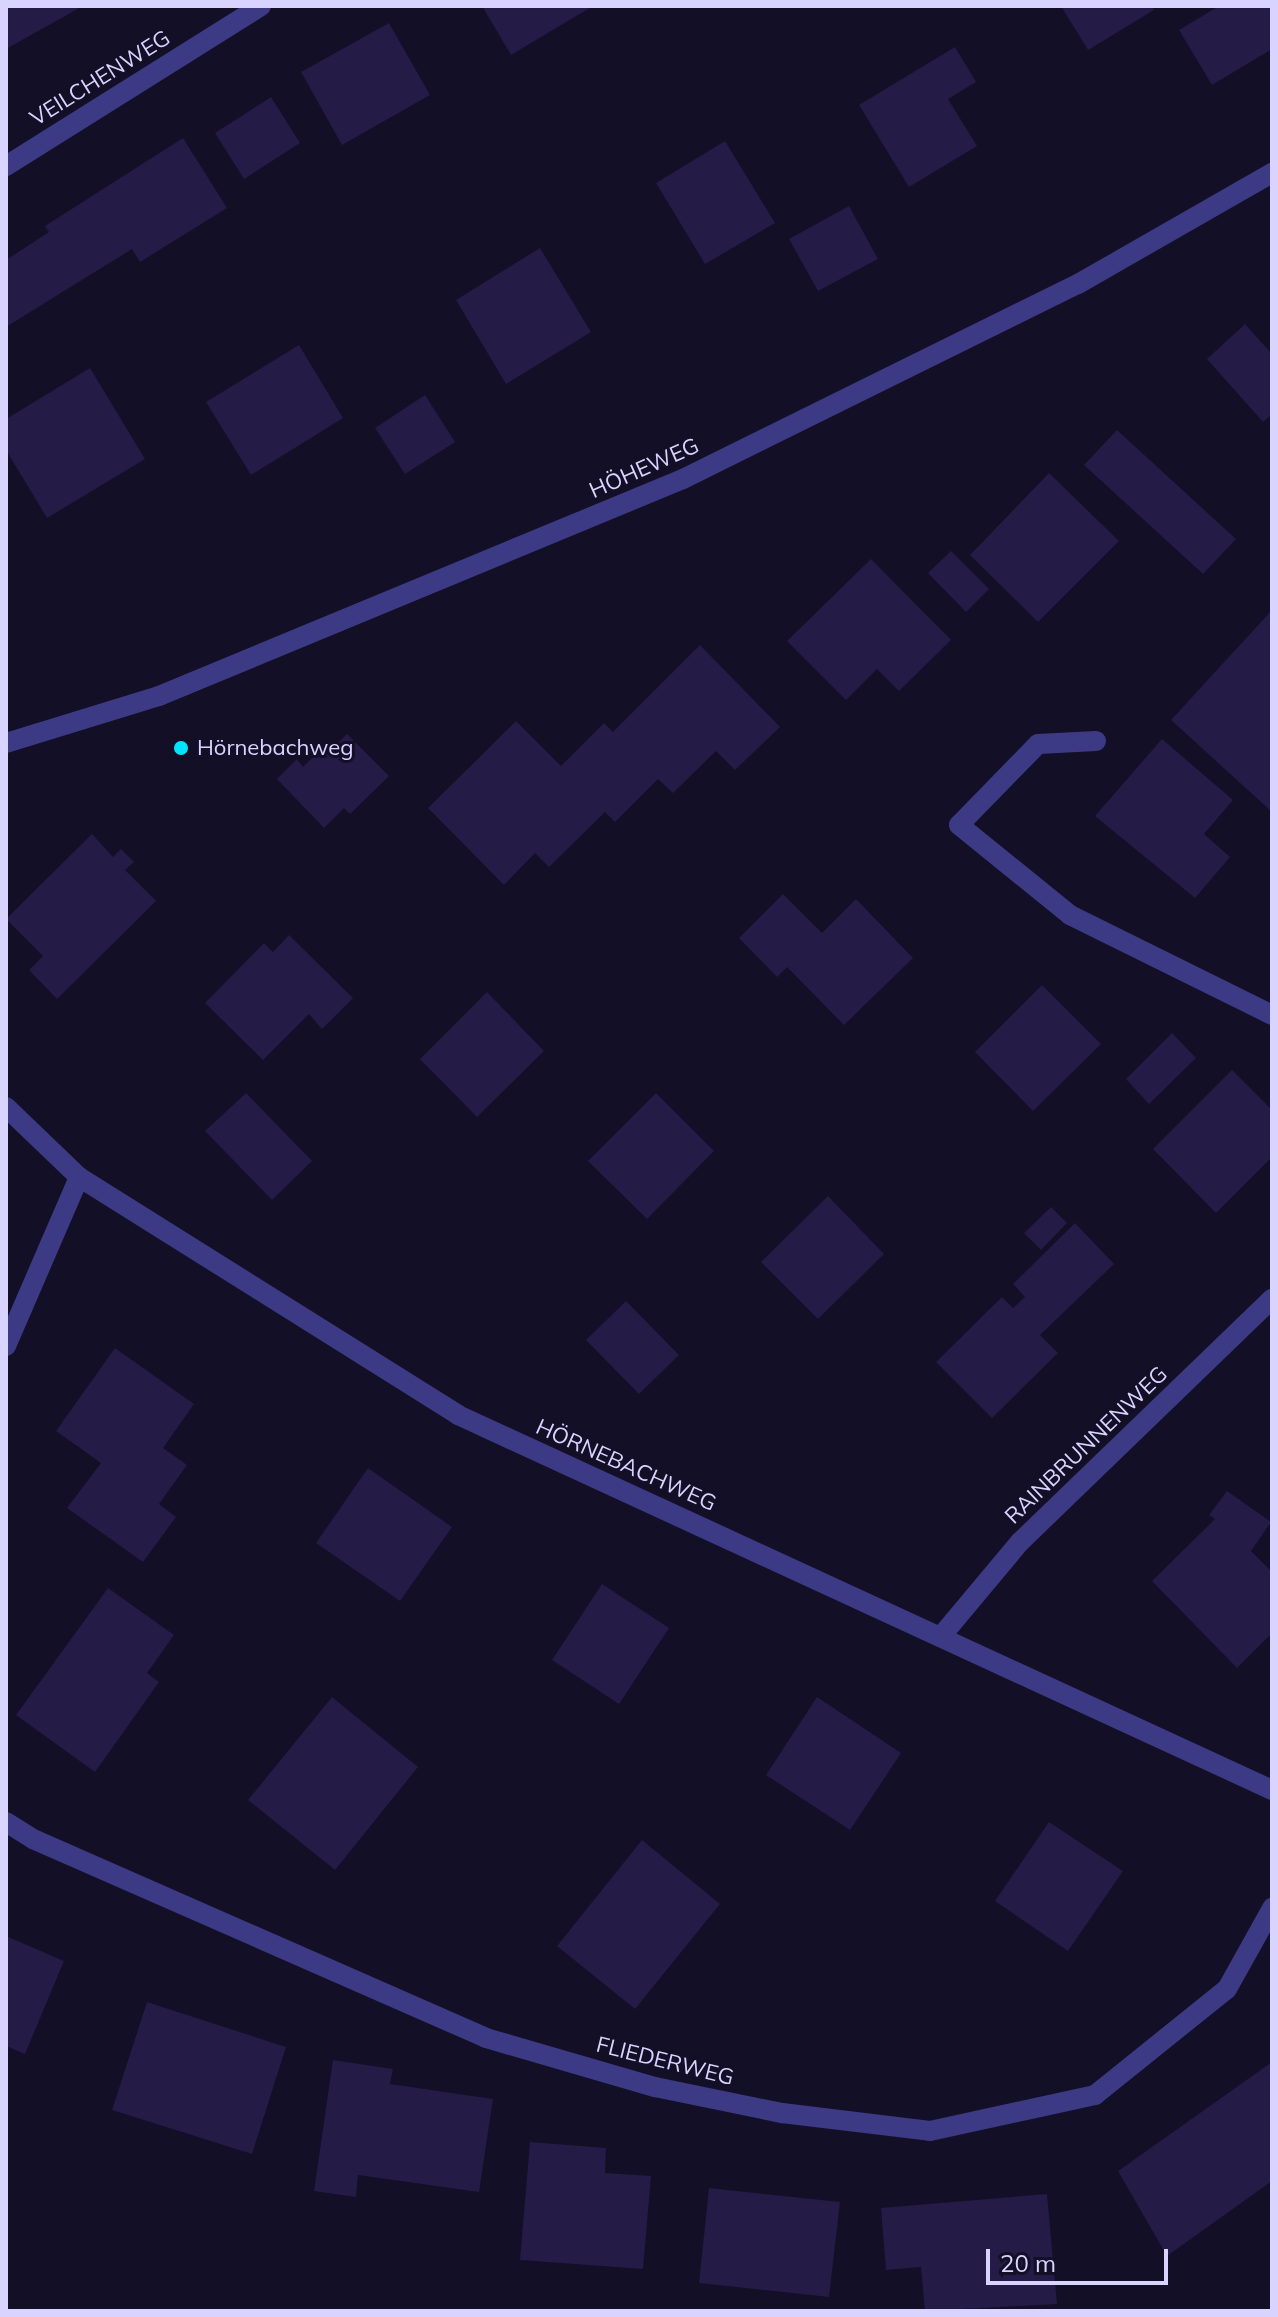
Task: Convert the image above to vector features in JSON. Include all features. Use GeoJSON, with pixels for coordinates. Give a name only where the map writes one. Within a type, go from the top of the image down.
{"type":"FeatureCollection","features":[{"type":"Feature","properties":{"kind":"street","name":"VEILCHENWEG"},"geometry":{"type":"LineString","coordinates":[[6,166],[261,6]]}},
{"type":"Feature","properties":{"kind":"street","name":"HÖHEWEG"},"geometry":{"type":"LineString","coordinates":[[6,743],[159,696],[683,479],[1078,284],[1272,173]]}},
{"type":"Feature","properties":{"kind":"street"},"geometry":{"type":"LineString","coordinates":[[1096,741],[1038,744],[959,825],[1070,915],[1272,1015]]}},
{"type":"Feature","properties":{"kind":"street","name":"HÖRNEBACHWEG"},"geometry":{"type":"LineString","coordinates":[[6,1107],[79,1177],[458,1415],[943,1634],[1272,1790]]}},
{"type":"Feature","properties":{"kind":"street"},"geometry":{"type":"LineString","coordinates":[[6,1346],[79,1177]]}},
{"type":"Feature","properties":{"kind":"street","name":"RAINBRUNNENWEG"},"geometry":{"type":"LineString","coordinates":[[943,1634],[1020,1542],[1272,1299]]}},
{"type":"Feature","properties":{"kind":"street","name":"FLIEDERWEG"},"geometry":{"type":"LineString","coordinates":[[6,1822],[33,1839],[486,2038],[669,2090],[782,2113],[930,2131],[1095,2095],[1227,1989],[1272,1908]]}},
{"type":"Feature","properties":{"kind":"building"},"geometry":{"type":"Polygon","coordinates":[[[6,6],[83,6],[6,49],[6,6]]]}},
{"type":"Feature","properties":{"kind":"building"},"geometry":{"type":"Polygon","coordinates":[[[482,6],[593,6],[511,55],[482,6]]]}},
{"type":"Feature","properties":{"kind":"building"},"geometry":{"type":"Polygon","coordinates":[[[1061,6],[1151,6],[1154,10],[1088,50],[1061,6]]]}},
{"type":"Feature","properties":{"kind":"building"},"geometry":{"type":"Polygon","coordinates":[[[1219,6],[1272,6],[1272,49],[1212,85],[1179,30],[1219,6]]]}},
{"type":"Feature","properties":{"kind":"building"},"geometry":{"type":"Polygon","coordinates":[[[389,23],[430,95],[342,145],[301,72],[389,23]]]}},
{"type":"Feature","properties":{"kind":"building"},"geometry":{"type":"Polygon","coordinates":[[[955,47],[976,82],[948,99],[977,146],[909,187],[859,105],[955,47]]]}},
{"type":"Feature","properties":{"kind":"building"},"geometry":{"type":"Polygon","coordinates":[[[271,97],[300,143],[244,179],[215,133],[271,97]]]}},
{"type":"Feature","properties":{"kind":"building"},"geometry":{"type":"Polygon","coordinates":[[[183,138],[227,208],[140,262],[132,249],[6,327],[6,260],[49,232],[45,226],[183,138]]]}},
{"type":"Feature","properties":{"kind":"building"},"geometry":{"type":"Polygon","coordinates":[[[725,141],[775,223],[705,264],[656,183],[725,141]]]}},
{"type":"Feature","properties":{"kind":"building"},"geometry":{"type":"Polygon","coordinates":[[[849,206],[878,259],[818,291],[789,239],[849,206]]]}},
{"type":"Feature","properties":{"kind":"building"},"geometry":{"type":"Polygon","coordinates":[[[540,248],[591,332],[506,384],[456,300],[540,248]]]}},
{"type":"Feature","properties":{"kind":"building"},"geometry":{"type":"Polygon","coordinates":[[[1245,324],[1272,354],[1272,414],[1263,422],[1207,359],[1245,324]]]}},
{"type":"Feature","properties":{"kind":"building"},"geometry":{"type":"Polygon","coordinates":[[[299,345],[343,418],[251,475],[206,402],[299,345]]]}},
{"type":"Feature","properties":{"kind":"building"},"geometry":{"type":"Polygon","coordinates":[[[90,368],[145,459],[47,518],[6,450],[6,419],[90,368]]]}},
{"type":"Feature","properties":{"kind":"building"},"geometry":{"type":"Polygon","coordinates":[[[425,395],[455,442],[405,474],[375,428],[425,395]]]}},
{"type":"Feature","properties":{"kind":"building"},"geometry":{"type":"Polygon","coordinates":[[[1117,430],[1236,539],[1203,574],[1084,465],[1117,430]]]}},
{"type":"Feature","properties":{"kind":"building"},"geometry":{"type":"Polygon","coordinates":[[[1049,473],[1119,541],[1038,622],[970,555],[1049,473]]]}},
{"type":"Feature","properties":{"kind":"building"},"geometry":{"type":"Polygon","coordinates":[[[951,551],[989,589],[966,612],[928,573],[951,551]]]}},
{"type":"Feature","properties":{"kind":"building"},"geometry":{"type":"Polygon","coordinates":[[[871,559],[951,640],[899,691],[877,669],[846,700],[787,641],[871,559]]]}},
{"type":"Feature","properties":{"kind":"building"},"geometry":{"type":"Polygon","coordinates":[[[1272,610],[1272,812],[1171,720],[1272,610]]]}},
{"type":"Feature","properties":{"kind":"building"},"geometry":{"type":"Polygon","coordinates":[[[700,645],[780,727],[735,770],[716,751],[673,793],[658,779],[615,822],[605,812],[549,867],[535,853],[504,885],[428,808],[516,721],[561,766],[604,723],[613,732],[700,645]]]}},
{"type":"Feature","properties":{"kind":"building"},"geometry":{"type":"Polygon","coordinates":[[[347,734],[389,776],[350,814],[344,808],[324,828],[277,779],[297,759],[303,767],[324,746],[329,752],[347,734]]]}},
{"type":"Feature","properties":{"kind":"building"},"geometry":{"type":"Polygon","coordinates":[[[1162,739],[1233,800],[1204,834],[1230,857],[1195,898],[1095,816],[1162,739]]]}},
{"type":"Feature","properties":{"kind":"building"},"geometry":{"type":"Polygon","coordinates":[[[92,834],[113,857],[121,849],[134,862],[125,870],[156,901],[57,999],[29,970],[43,956],[6,919],[92,834]]]}},
{"type":"Feature","properties":{"kind":"building"},"geometry":{"type":"Polygon","coordinates":[[[783,894],[822,933],[856,899],[913,958],[844,1025],[787,967],[777,977],[739,938],[783,894]]]}},
{"type":"Feature","properties":{"kind":"building"},"geometry":{"type":"Polygon","coordinates":[[[289,935],[353,998],[322,1029],[309,1014],[263,1060],[205,1003],[264,943],[273,952],[289,935]]]}},
{"type":"Feature","properties":{"kind":"building"},"geometry":{"type":"Polygon","coordinates":[[[1042,985],[1101,1044],[1033,1111],[975,1052],[1042,985]]]}},
{"type":"Feature","properties":{"kind":"building"},"geometry":{"type":"Polygon","coordinates":[[[487,992],[544,1051],[477,1117],[420,1059],[487,992]]]}},
{"type":"Feature","properties":{"kind":"building"},"geometry":{"type":"Polygon","coordinates":[[[1172,1033],[1196,1058],[1149,1104],[1126,1079],[1172,1033]]]}},
{"type":"Feature","properties":{"kind":"building"},"geometry":{"type":"Polygon","coordinates":[[[1232,1070],[1272,1110],[1272,1157],[1216,1213],[1153,1149],[1232,1070]]]}},
{"type":"Feature","properties":{"kind":"building"},"geometry":{"type":"Polygon","coordinates":[[[246,1093],[312,1161],[272,1200],[205,1131],[246,1093]]]}},
{"type":"Feature","properties":{"kind":"building"},"geometry":{"type":"Polygon","coordinates":[[[656,1093],[714,1151],[647,1219],[588,1161],[656,1093]]]}},
{"type":"Feature","properties":{"kind":"building"},"geometry":{"type":"Polygon","coordinates":[[[828,1196],[884,1254],[818,1319],[761,1262],[828,1196]]]}},
{"type":"Feature","properties":{"kind":"building"},"geometry":{"type":"Polygon","coordinates":[[[1051,1207],[1067,1223],[1041,1250],[1024,1233],[1051,1207]]]}},
{"type":"Feature","properties":{"kind":"building"},"geometry":{"type":"Polygon","coordinates":[[[1075,1223],[1114,1264],[1040,1335],[1058,1353],[992,1418],[936,1362],[1002,1297],[1013,1308],[1025,1297],[1013,1284],[1075,1223]]]}},
{"type":"Feature","properties":{"kind":"building"},"geometry":{"type":"Polygon","coordinates":[[[626,1301],[679,1355],[639,1394],[586,1340],[626,1301]]]}},
{"type":"Feature","properties":{"kind":"building"},"geometry":{"type":"Polygon","coordinates":[[[115,1348],[194,1404],[163,1448],[187,1465],[159,1504],[176,1517],[143,1562],[67,1508],[101,1463],[56,1431],[115,1348]]]}},
{"type":"Feature","properties":{"kind":"building"},"geometry":{"type":"Polygon","coordinates":[[[368,1468],[452,1527],[400,1601],[316,1543],[368,1468]]]}},
{"type":"Feature","properties":{"kind":"building"},"geometry":{"type":"Polygon","coordinates":[[[1227,1491],[1271,1522],[1251,1551],[1272,1572],[1272,1633],[1237,1668],[1152,1581],[1215,1519],[1209,1515],[1227,1491]]]}},
{"type":"Feature","properties":{"kind":"building"},"geometry":{"type":"Polygon","coordinates":[[[602,1584],[669,1628],[619,1704],[552,1660],[602,1584]]]}},
{"type":"Feature","properties":{"kind":"building"},"geometry":{"type":"Polygon","coordinates":[[[108,1588],[174,1635],[147,1673],[159,1682],[95,1772],[16,1715],[108,1588]]]}},
{"type":"Feature","properties":{"kind":"building"},"geometry":{"type":"Polygon","coordinates":[[[332,1697],[418,1767],[335,1870],[248,1800],[332,1697]]]}},
{"type":"Feature","properties":{"kind":"building"},"geometry":{"type":"Polygon","coordinates":[[[817,1697],[901,1753],[850,1830],[766,1775],[817,1697]]]}},
{"type":"Feature","properties":{"kind":"building"},"geometry":{"type":"Polygon","coordinates":[[[1049,1822],[1123,1871],[1068,1951],[995,1901],[1049,1822]]]}},
{"type":"Feature","properties":{"kind":"building"},"geometry":{"type":"Polygon","coordinates":[[[642,1840],[720,1904],[635,2009],[557,1946],[642,1840]]]}},
{"type":"Feature","properties":{"kind":"building"},"geometry":{"type":"Polygon","coordinates":[[[6,1936],[64,1961],[25,2054],[6,2046],[6,1936]]]}},
{"type":"Feature","properties":{"kind":"building"},"geometry":{"type":"Polygon","coordinates":[[[147,2002],[286,2047],[252,2154],[112,2110],[147,2002]]]}},
{"type":"Feature","properties":{"kind":"building"},"geometry":{"type":"Polygon","coordinates":[[[333,2060],[393,2069],[390,2084],[493,2099],[479,2192],[358,2175],[356,2197],[314,2191],[333,2060]]]}},
{"type":"Feature","properties":{"kind":"building"},"geometry":{"type":"Polygon","coordinates":[[[1272,2062],[1272,2181],[1167,2256],[1118,2171],[1272,2062]]]}},
{"type":"Feature","properties":{"kind":"building"},"geometry":{"type":"Polygon","coordinates":[[[530,2142],[606,2148],[605,2173],[651,2176],[643,2269],[520,2260],[530,2142]]]}},
{"type":"Feature","properties":{"kind":"building"},"geometry":{"type":"Polygon","coordinates":[[[709,2188],[840,2202],[829,2297],[699,2283],[709,2188]]]}},
{"type":"Feature","properties":{"kind":"building"},"geometry":{"type":"Polygon","coordinates":[[[1047,2194],[1057,2304],[925,2311],[921,2267],[886,2270],[881,2208],[1047,2194]]]}},
{"type":"Feature","properties":{"kind":"place","name":"Hörnebachweg"},"geometry":{"type":"Point","coordinates":[181,748]}}]}
